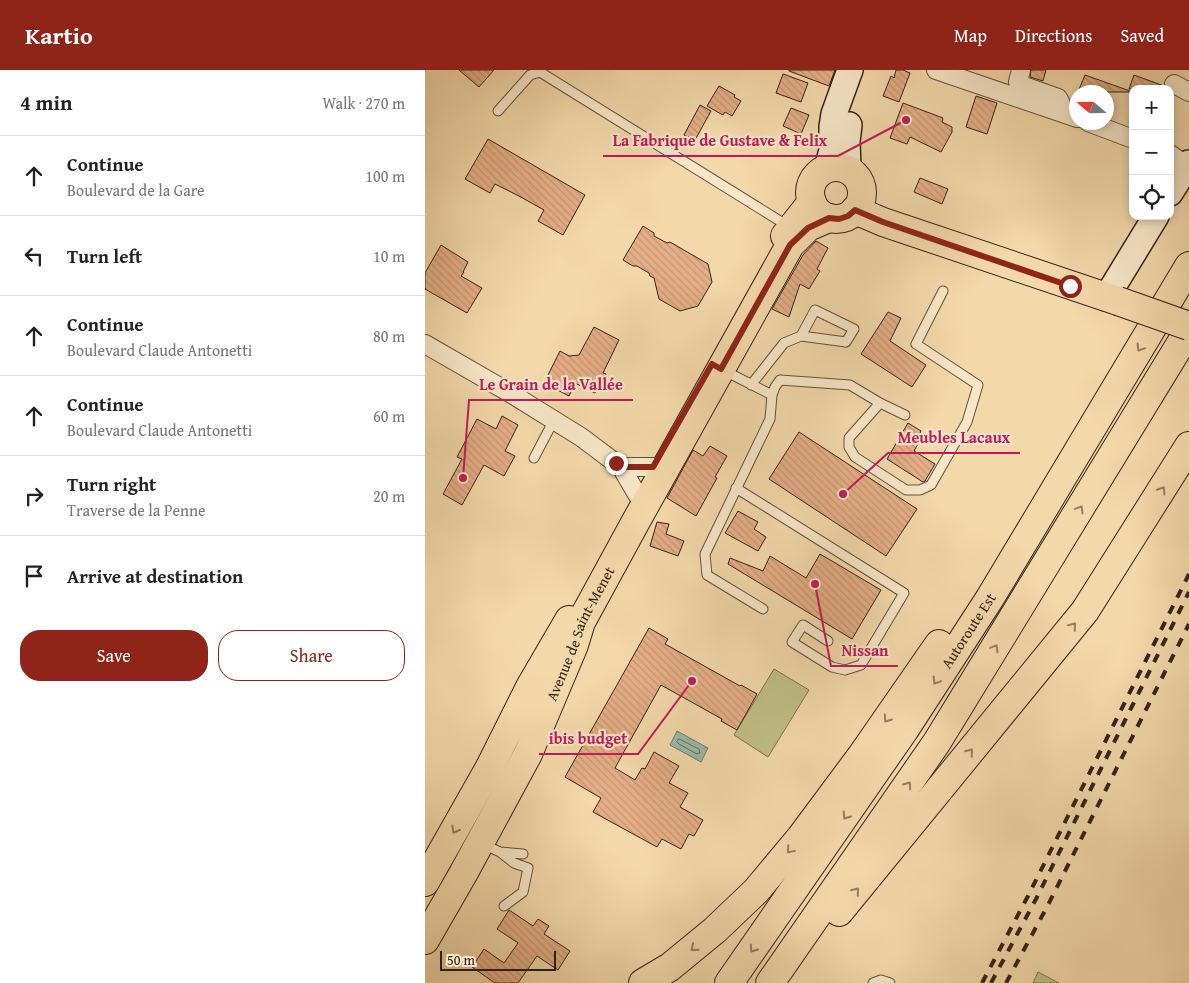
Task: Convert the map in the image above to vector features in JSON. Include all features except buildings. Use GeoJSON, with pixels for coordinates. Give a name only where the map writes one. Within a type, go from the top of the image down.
{"type":"FeatureCollection","features":[{"type":"Feature","properties":{"kind":"main road"},"geometry":{"type":"LineString","coordinates":[[837,169],[832,150],[832,126],[850,70]]}},
{"type":"Feature","properties":{"kind":"main road"},"geometry":{"type":"LineString","coordinates":[[837,169],[847,141],[854,100],[865,70]]}},
{"type":"Feature","properties":{"kind":"main road"},"geometry":{"type":"LineString","coordinates":[[1174,182],[1182,161]]}},
{"type":"Feature","properties":{"kind":"main road"},"geometry":{"type":"LineString","coordinates":[[837,169],[856,175],[863,193],[861,202],[855,210],[848,216],[839,219],[821,210],[810,194],[811,186],[820,173],[837,169]]}},
{"type":"Feature","properties":{"kind":"main road"},"geometry":{"type":"LineString","coordinates":[[639,505],[716,366],[779,245],[791,227],[821,210]]}},
{"type":"Feature","properties":{"kind":"main road"},"geometry":{"type":"LineString","coordinates":[[639,505],[653,467],[790,245],[808,228],[821,210]]}},
{"type":"Feature","properties":{"kind":"main road"},"geometry":{"type":"LineString","coordinates":[[855,210],[883,222],[1189,328]]}},
{"type":"Feature","properties":{"kind":"main road"},"geometry":{"type":"LineString","coordinates":[[1112,300],[1154,220]]}},
{"type":"Feature","properties":{"kind":"main road","name":"Autoroute Est"},"geometry":{"type":"LineString","coordinates":[[729,983],[911,721],[990,598],[1189,266]]}},
{"type":"Feature","properties":{"kind":"main road","name":"Autoroute Est"},"geometry":{"type":"LineString","coordinates":[[770,983],[937,742],[1189,328]]}},
{"type":"Feature","properties":{"kind":"main road"},"geometry":{"type":"LineString","coordinates":[[643,983],[670,967],[715,930],[756,891],[801,837],[862,755],[1124,375]]}},
{"type":"Feature","properties":{"kind":"main road"},"geometry":{"type":"LineString","coordinates":[[781,983],[1085,611],[1189,446]]}},
{"type":"Feature","properties":{"kind":"main road","name":"Avenue de Saint-Menet"},"geometry":{"type":"LineString","coordinates":[[425,940],[490,847],[574,645],[581,622],[639,505]]}},
{"type":"Feature","properties":{"kind":"main road","name":"Avenue de Saint-Menet"},"geometry":{"type":"LineString","coordinates":[[425,882],[490,767],[530,687],[605,557],[639,505]]}},
{"type":"Feature","properties":{"kind":"main road"},"geometry":{"type":"LineString","coordinates":[[430,910],[507,771],[541,695],[581,622]]}},
{"type":"Feature","properties":{"kind":"street"},"geometry":{"type":"LineString","coordinates":[[936,70],[1069,115]]}},
{"type":"Feature","properties":{"kind":"street"},"geometry":{"type":"LineString","coordinates":[[1021,70],[1018,82],[1021,85],[1058,98],[1062,106],[1059,112]]}},
{"type":"Feature","properties":{"kind":"street"},"geometry":{"type":"LineString","coordinates":[[1109,130],[1129,137]]}},
{"type":"Feature","properties":{"kind":"street"},"geometry":{"type":"LineString","coordinates":[[425,344],[554,420],[581,437],[621,467],[639,505]]}},
{"type":"Feature","properties":{"kind":"street"},"geometry":{"type":"LineString","coordinates":[[621,467],[653,467]]}},
{"type":"Feature","properties":{"kind":"lane"},"geometry":{"type":"LineString","coordinates":[[498,111],[530,75],[540,72],[791,227]]}},
{"type":"Feature","properties":{"kind":"lane"},"geometry":{"type":"LineString","coordinates":[[880,404],[849,438],[849,447],[855,457],[906,490],[920,490],[931,485],[967,422],[978,385],[916,344],[943,290]]}},
{"type":"Feature","properties":{"kind":"lane"},"geometry":{"type":"LineString","coordinates":[[751,385],[784,343],[801,336],[846,342],[855,329],[815,310],[801,336]]}},
{"type":"Feature","properties":{"kind":"lane"},"geometry":{"type":"LineString","coordinates":[[716,366],[772,395]]}},
{"type":"Feature","properties":{"kind":"lane"},"geometry":{"type":"LineString","coordinates":[[763,609],[707,574],[705,554],[770,419],[772,395],[780,380],[850,385],[880,404],[905,416]]}},
{"type":"Feature","properties":{"kind":"lane"},"geometry":{"type":"LineString","coordinates":[[534,458],[554,420]]}},
{"type":"Feature","properties":{"kind":"lane"},"geometry":{"type":"LineString","coordinates":[[736,488],[904,594],[861,665],[845,670],[832,667],[792,642],[803,625],[828,641]]}},
{"type":"Feature","properties":{"kind":"lane"},"geometry":{"type":"LineString","coordinates":[[490,847],[523,854]]}},
{"type":"Feature","properties":{"kind":"lane"},"geometry":{"type":"LineString","coordinates":[[490,847],[514,863],[528,868],[523,892],[504,906]]}},
{"type":"Feature","properties":{"kind":"lane"},"geometry":{"type":"LineString","coordinates":[[873,983],[881,980],[890,983]]}},
{"type":"Feature","properties":{"kind":"shaded area"},"geometry":{"type":"Polygon","coordinates":[[[774,669],[809,690],[768,757],[734,735],[774,669]]]}},
{"type":"Feature","properties":{"kind":"shaded area"},"geometry":{"type":"Polygon","coordinates":[[[1038,972],[1059,983],[1033,983],[1038,972]]]}},
{"type":"Feature","properties":{"kind":"water"},"geometry":{"type":"Polygon","coordinates":[[[677,731],[708,748],[701,762],[670,745],[677,731]]]}},
{"type":"Feature","properties":{"kind":"railway"},"geometry":{"type":"LineString","coordinates":[[982,983],[1028,896],[1189,574]]}},
{"type":"Feature","properties":{"kind":"railway"},"geometry":{"type":"LineString","coordinates":[[991,983],[1036,899],[1189,592]]}},
{"type":"Feature","properties":{"kind":"railway"},"geometry":{"type":"LineString","coordinates":[[1006,983],[1048,905],[1189,624]]}},
{"type":"Feature","properties":{"kind":"place","name":"La Fabrique de Gustave & Felix"},"geometry":{"type":"Point","coordinates":[906,120]}},
{"type":"Feature","properties":{"kind":"place","name":"Le Grain de la Vallée"},"geometry":{"type":"Point","coordinates":[463,478]}},
{"type":"Feature","properties":{"kind":"place","name":"Meubles Lacaux"},"geometry":{"type":"Point","coordinates":[843,494]}},
{"type":"Feature","properties":{"kind":"place","name":"Nissan"},"geometry":{"type":"Point","coordinates":[815,584]}},
{"type":"Feature","properties":{"kind":"place","name":"ibis budget"},"geometry":{"type":"Point","coordinates":[692,681]}},
{"type":"Feature","properties":{"kind":"route"},"geometry":{"type":"LineString","coordinates":[[616,463],[621,467],[653,467],[712,364],[721,369],[790,245],[808,228],[829,218],[839,219],[848,216],[855,210],[883,222],[1070,286]]}}]}
